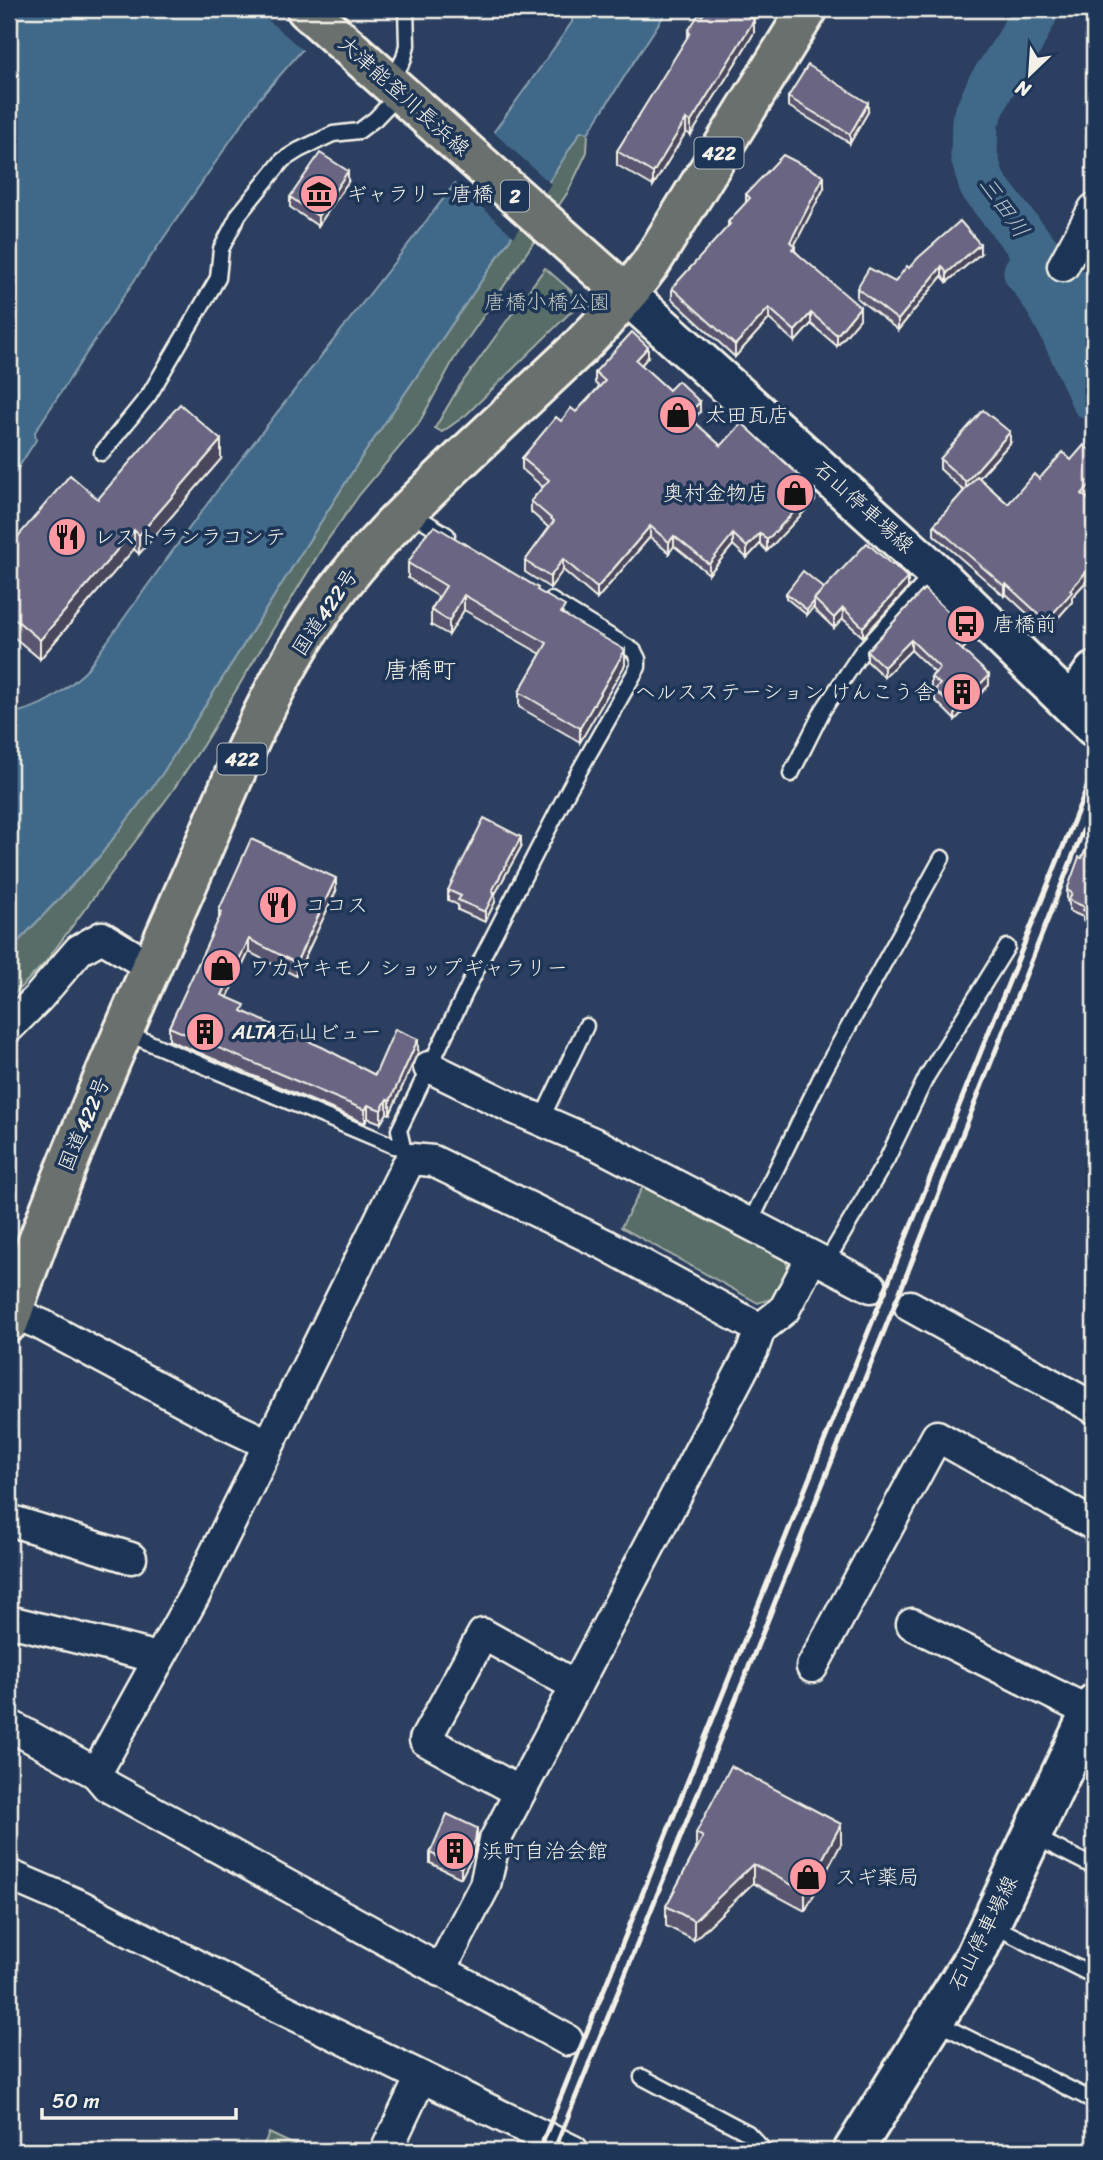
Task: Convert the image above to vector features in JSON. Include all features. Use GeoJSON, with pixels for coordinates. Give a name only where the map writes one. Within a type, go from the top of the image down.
{"type":"FeatureCollection","features":[{"type":"Feature","properties":{"kind":"main road","name":"大津能登川長浜線"},"geometry":{"type":"LineString","coordinates":[[306,9],[627,295]]}},
{"type":"Feature","properties":{"kind":"main road","name":"国道422号"},"geometry":{"type":"LineString","coordinates":[[10,1317],[43,1222],[122,1032],[251,740],[284,674],[328,602],[375,543],[580,347],[627,295],[651,263],[807,9]]}},
{"type":"Feature","properties":{"kind":"main road","name":"石山停車場線"},"geometry":{"type":"LineString","coordinates":[[627,295],[935,572],[1083,716]]}},
{"type":"Feature","properties":{"kind":"main road"},"geometry":{"type":"LineString","coordinates":[[1083,716],[1094,671]]}},
{"type":"Feature","properties":{"kind":"main road","name":"石山停車場線"},"geometry":{"type":"LineString","coordinates":[[853,2151],[975,1956],[1031,1835],[1083,1753],[1092,1708]]}},
{"type":"Feature","properties":{"kind":"street"},"geometry":{"type":"LineString","coordinates":[[1063,266],[1094,209]]}},
{"type":"Feature","properties":{"kind":"street"},"geometry":{"type":"LineString","coordinates":[[9,1027],[79,950],[102,937],[151,967]]}},
{"type":"Feature","properties":{"kind":"street"},"geometry":{"type":"LineString","coordinates":[[429,1067],[598,1145],[871,1287]]}},
{"type":"Feature","properties":{"kind":"street"},"geometry":{"type":"LineString","coordinates":[[96,1773],[195,1594],[400,1179],[408,1153],[433,1161],[594,1239],[760,1329]]}},
{"type":"Feature","properties":{"kind":"street"},"geometry":{"type":"LineString","coordinates":[[440,1971],[485,1885],[495,1840],[753,1349],[760,1329],[783,1310],[818,1260]]}},
{"type":"Feature","properties":{"kind":"street"},"geometry":{"type":"LineString","coordinates":[[910,1306],[1094,1408]]}},
{"type":"Feature","properties":{"kind":"street"},"geometry":{"type":"LineString","coordinates":[[10,1317],[41,1325],[268,1444]]}},
{"type":"Feature","properties":{"kind":"street"},"geometry":{"type":"LineString","coordinates":[[812,1667],[937,1436],[1094,1525]]}},
{"type":"Feature","properties":{"kind":"street"},"geometry":{"type":"LineString","coordinates":[[9,1520],[131,1558]]}},
{"type":"Feature","properties":{"kind":"street"},"geometry":{"type":"LineString","coordinates":[[9,1621],[144,1654],[158,1660]]}},
{"type":"Feature","properties":{"kind":"street"},"geometry":{"type":"LineString","coordinates":[[912,1623],[1092,1708]]}},
{"type":"Feature","properties":{"kind":"street"},"geometry":{"type":"LineString","coordinates":[[520,1792],[425,1740],[483,1634],[576,1686]]}},
{"type":"Feature","properties":{"kind":"street"},"geometry":{"type":"LineString","coordinates":[[9,1725],[96,1773],[107,1786],[567,2040]]}},
{"type":"Feature","properties":{"kind":"street"},"geometry":{"type":"LineString","coordinates":[[9,1875],[81,1906],[573,2151]]}},
{"type":"Feature","properties":{"kind":"street"},"geometry":{"type":"LineString","coordinates":[[388,2146],[421,2077]]}},
{"type":"Feature","properties":{"kind":"lane"},"geometry":{"type":"LineString","coordinates":[[102,453],[149,395],[218,278],[221,249],[239,214],[283,160],[333,134],[359,131],[375,119],[395,88],[404,58],[407,45],[406,9]]}},
{"type":"Feature","properties":{"kind":"lane"},"geometry":{"type":"LineString","coordinates":[[407,511],[457,541]]}},
{"type":"Feature","properties":{"kind":"lane"},"geometry":{"type":"LineString","coordinates":[[791,774],[823,710],[861,653],[935,572]]}},
{"type":"Feature","properties":{"kind":"lane"},"geometry":{"type":"LineString","coordinates":[[408,1153],[398,1130],[569,789],[638,667],[634,652],[539,592]]}},
{"type":"Feature","properties":{"kind":"lane"},"geometry":{"type":"LineString","coordinates":[[749,1225],[823,1073],[942,858]]}},
{"type":"Feature","properties":{"kind":"lane"},"geometry":{"type":"LineString","coordinates":[[818,1260],[887,1159],[927,1076],[1007,947]]}},
{"type":"Feature","properties":{"kind":"lane"},"geometry":{"type":"LineString","coordinates":[[541,1120],[586,1026]]}},
{"type":"Feature","properties":{"kind":"lane"},"geometry":{"type":"LineString","coordinates":[[122,1032],[408,1153]]}},
{"type":"Feature","properties":{"kind":"lane"},"geometry":{"type":"LineString","coordinates":[[1031,1835],[1094,1867]]}},
{"type":"Feature","properties":{"kind":"lane"},"geometry":{"type":"LineString","coordinates":[[990,1923],[1094,1976]]}},
{"type":"Feature","properties":{"kind":"lane"},"geometry":{"type":"LineString","coordinates":[[934,2022],[1094,2101]]}},
{"type":"Feature","properties":{"kind":"lane"},"geometry":{"type":"LineString","coordinates":[[642,2077],[748,2133],[765,2151]]}},
{"type":"Feature","properties":{"kind":"green space"},"geometry":{"type":"Polygon","coordinates":[[[581,130],[588,133],[587,152],[568,192],[454,359],[418,425],[360,494],[324,545],[171,793],[44,964],[9,999],[9,951],[99,857],[162,774],[361,458],[581,130]]]}},
{"type":"Feature","properties":{"kind":"green space","name":"唐橋小橋公園"},"geometry":{"type":"Polygon","coordinates":[[[545,268],[575,294],[577,306],[466,415],[442,432],[435,428],[459,387],[545,268]]]}},
{"type":"Feature","properties":{"kind":"green space"},"geometry":{"type":"Polygon","coordinates":[[[647,1179],[782,1253],[791,1274],[780,1296],[758,1303],[621,1227],[647,1179]]]}},
{"type":"Feature","properties":{"kind":"green space"},"geometry":{"type":"Polygon","coordinates":[[[269,2133],[307,2151],[261,2151],[269,2133]]]}},
{"type":"Feature","properties":{"kind":"water"},"geometry":{"type":"Polygon","coordinates":[[[9,9],[338,9],[259,99],[121,300],[35,432],[36,440],[9,482],[9,9]]]}},
{"type":"Feature","properties":{"kind":"water"},"geometry":{"type":"Polygon","coordinates":[[[573,9],[668,9],[588,133],[581,131],[361,458],[162,774],[99,857],[9,951],[9,714],[32,708],[50,699],[85,672],[227,477],[534,77],[572,22],[573,9]]]}},
{"type":"Feature","properties":{"kind":"pier"},"geometry":{"type":"Polygon","coordinates":[[[255,9],[342,9],[305,52],[255,9]]]}},
{"type":"Feature","properties":{"kind":"pier"},"geometry":{"type":"Polygon","coordinates":[[[491,130],[551,184],[514,237],[453,181],[491,130]]]}},
{"type":"Feature","properties":{"kind":"building"},"geometry":{"type":"Polygon","coordinates":[[[707,9],[724,12],[727,9],[738,9],[754,20],[691,122],[686,119],[653,173],[617,151],[690,33],[688,31],[699,14],[702,16],[707,9]]]}},
{"type":"Feature","properties":{"kind":"building"},"geometry":{"type":"Polygon","coordinates":[[[808,65],[868,103],[850,134],[788,97],[808,65]]]}},
{"type":"Feature","properties":{"kind":"building","name":"ギャラリー唐橋"},"geometry":{"type":"Polygon","coordinates":[[[320,153],[348,171],[318,216],[290,197],[320,153]]]}},
{"type":"Feature","properties":{"kind":"building"},"geometry":{"type":"Polygon","coordinates":[[[783,155],[824,176],[790,242],[795,246],[792,249],[860,307],[837,335],[811,313],[795,331],[769,308],[735,345],[672,288],[730,224],[728,222],[750,198],[746,194],[783,155]]]}},
{"type":"Feature","properties":{"kind":"building"},"geometry":{"type":"Polygon","coordinates":[[[960,221],[980,244],[947,273],[942,266],[898,320],[857,288],[869,268],[895,282],[907,266],[909,268],[960,221]]]}},
{"type":"Feature","properties":{"kind":"building"},"geometry":{"type":"Polygon","coordinates":[[[1094,237],[1094,252],[1088,249],[1094,237]]]}},
{"type":"Feature","properties":{"kind":"building"},"geometry":{"type":"Polygon","coordinates":[[[632,332],[648,347],[636,360],[669,390],[678,381],[700,402],[687,415],[721,446],[742,423],[815,490],[767,540],[760,533],[747,547],[733,534],[709,564],[674,536],[669,542],[650,526],[597,588],[563,559],[550,577],[525,561],[554,521],[531,501],[549,480],[522,458],[556,417],[561,421],[571,408],[576,412],[605,381],[595,372],[632,332]]]}},
{"type":"Feature","properties":{"kind":"building","name":"レストランラコンテ"},"geometry":{"type":"Polygon","coordinates":[[[180,404],[221,440],[139,535],[134,530],[40,640],[9,614],[9,547],[70,475],[98,499],[180,404]]]}},
{"type":"Feature","properties":{"kind":"building"},"geometry":{"type":"Polygon","coordinates":[[[983,410],[1010,432],[966,482],[940,459],[983,410]]]}},
{"type":"Feature","properties":{"kind":"building"},"geometry":{"type":"Polygon","coordinates":[[[1084,445],[1094,454],[1094,480],[1082,494],[1094,505],[1094,563],[1048,619],[1045,616],[1043,618],[934,525],[977,476],[1008,504],[1034,474],[1039,479],[1063,452],[1071,460],[1084,445]]]}},
{"type":"Feature","properties":{"kind":"building"},"geometry":{"type":"Polygon","coordinates":[[[435,526],[538,588],[537,590],[565,606],[561,613],[625,650],[580,728],[519,692],[547,643],[464,595],[449,621],[431,610],[446,586],[408,563],[425,535],[435,526]]]}},
{"type":"Feature","properties":{"kind":"building"},"geometry":{"type":"Polygon","coordinates":[[[867,543],[908,578],[863,627],[843,608],[834,618],[814,599],[867,543]]]}},
{"type":"Feature","properties":{"kind":"building"},"geometry":{"type":"Polygon","coordinates":[[[803,571],[824,588],[807,610],[786,593],[803,571]]]}},
{"type":"Feature","properties":{"kind":"building"},"geometry":{"type":"Polygon","coordinates":[[[924,589],[970,632],[957,645],[989,675],[955,710],[935,690],[940,684],[931,677],[940,668],[911,640],[884,667],[867,651],[924,589]]]}},
{"type":"Feature","properties":{"kind":"building"},"geometry":{"type":"Polygon","coordinates":[[[484,818],[521,837],[492,891],[495,892],[485,912],[458,900],[461,896],[448,890],[484,818]]]}},
{"type":"Feature","properties":{"kind":"building"},"geometry":{"type":"Polygon","coordinates":[[[1094,833],[1094,916],[1083,910],[1085,907],[1069,900],[1072,893],[1067,890],[1079,857],[1082,858],[1094,833]]]}},
{"type":"Feature","properties":{"kind":"building"},"geometry":{"type":"Polygon","coordinates":[[[251,839],[336,878],[296,963],[249,939],[222,995],[245,1005],[242,1011],[324,1048],[375,1075],[395,1029],[418,1039],[390,1101],[387,1099],[381,1110],[368,1105],[365,1110],[169,1027],[222,912],[219,910],[251,839]]]}},
{"type":"Feature","properties":{"kind":"building"},"geometry":{"type":"Polygon","coordinates":[[[731,1766],[841,1824],[805,1892],[753,1864],[694,1921],[666,1906],[703,1837],[696,1833],[731,1766]]]}},
{"type":"Feature","properties":{"kind":"building","name":"浜町自治会館"},"geometry":{"type":"Polygon","coordinates":[[[447,1814],[477,1828],[475,1841],[461,1868],[430,1853],[447,1814]]]}},
{"type":"Feature","properties":{"kind":"waterway","name":"三田川"},"geometry":{"type":"LineString","coordinates":[[1036,9],[1018,45],[990,87],[975,121],[974,156],[982,184],[1006,215],[1062,284],[1094,310]]}},
{"type":"Feature","properties":{"kind":"waterway"},"geometry":{"type":"LineString","coordinates":[[1027,272],[1057,317],[1094,398]]}},
{"type":"Feature","properties":{"kind":"railway"},"geometry":{"type":"LineString","coordinates":[[539,2151],[1094,770]]}},
{"type":"Feature","properties":{"kind":"railway"},"geometry":{"type":"LineString","coordinates":[[554,2151],[1094,803]]}},
{"type":"Feature","properties":{"kind":"place","name":"ギャラリー唐橋"},"geometry":{"type":"Point","coordinates":[319,194]}},
{"type":"Feature","properties":{"kind":"place","name":"太田瓦店"},"geometry":{"type":"Point","coordinates":[678,415]}},
{"type":"Feature","properties":{"kind":"place","name":"奥村金物店"},"geometry":{"type":"Point","coordinates":[795,493]}},
{"type":"Feature","properties":{"kind":"place","name":"レストランラコンテ"},"geometry":{"type":"Point","coordinates":[67,537]}},
{"type":"Feature","properties":{"kind":"place","name":"唐橋前"},"geometry":{"type":"Point","coordinates":[966,624]}},
{"type":"Feature","properties":{"kind":"place","name":"ヘルスステーション けんこう舎"},"geometry":{"type":"Point","coordinates":[962,692]}},
{"type":"Feature","properties":{"kind":"place","name":"ココス"},"geometry":{"type":"Point","coordinates":[278,905]}},
{"type":"Feature","properties":{"kind":"place","name":"ワカヤキモノ ショップギャラリー"},"geometry":{"type":"Point","coordinates":[222,968]}},
{"type":"Feature","properties":{"kind":"place","name":"ALTA石山ビュー"},"geometry":{"type":"Point","coordinates":[205,1032]}},
{"type":"Feature","properties":{"kind":"place","name":"浜町自治会館"},"geometry":{"type":"Point","coordinates":[455,1851]}},
{"type":"Feature","properties":{"kind":"place","name":"スギ薬局"},"geometry":{"type":"Point","coordinates":[808,1877]}},
{"type":"Feature","properties":{"kind":"district","name":"唐橋町"},"geometry":{"type":"Point","coordinates":[420,670]}}]}
